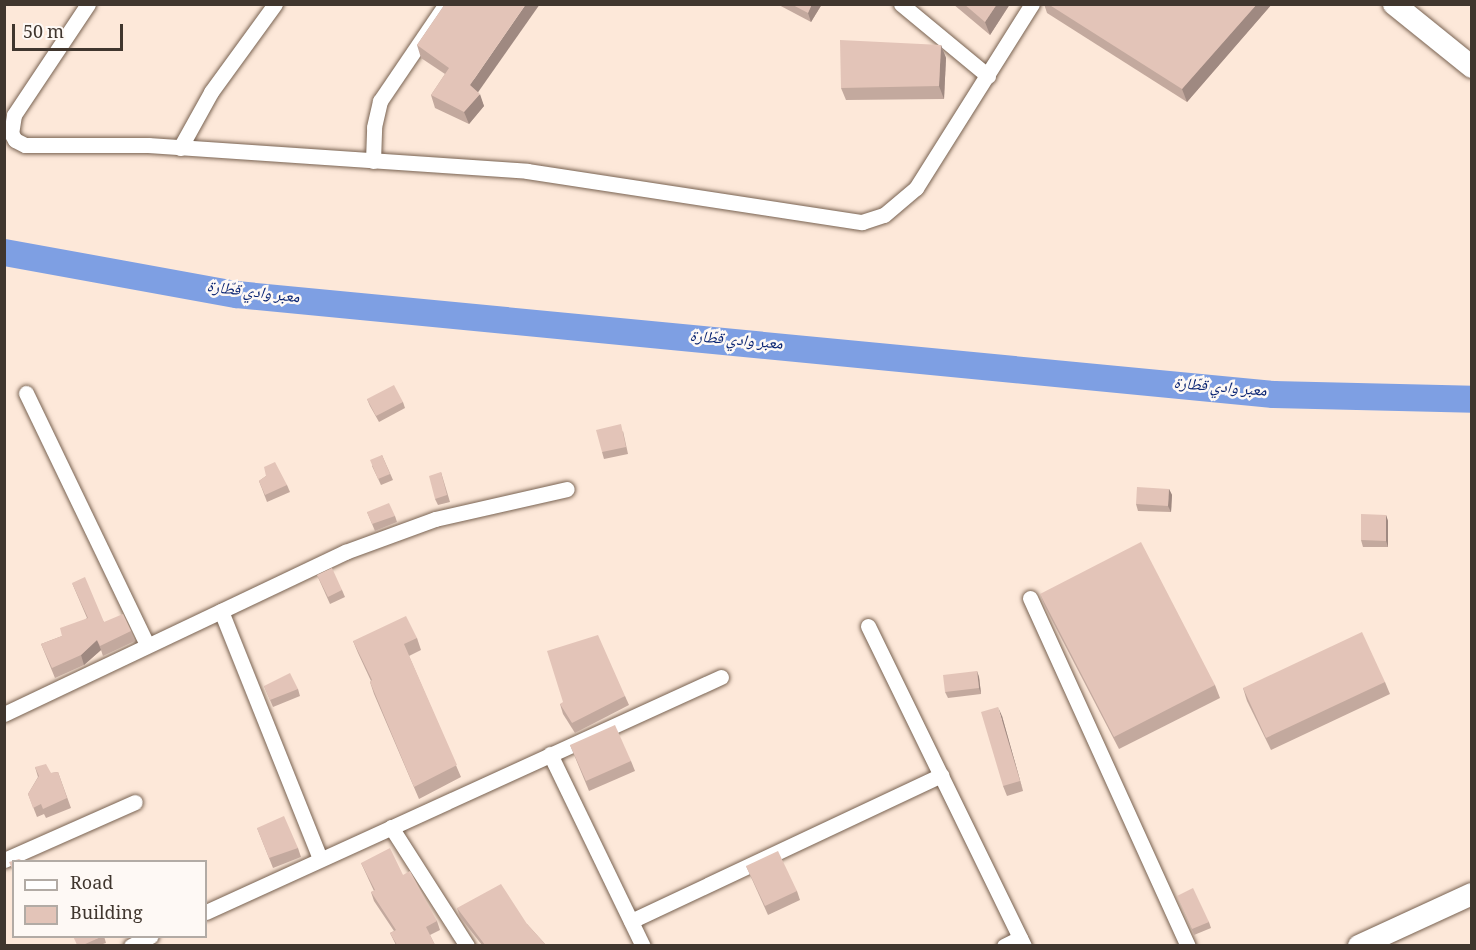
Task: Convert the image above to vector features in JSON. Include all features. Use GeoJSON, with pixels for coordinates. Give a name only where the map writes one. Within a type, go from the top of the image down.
{"type":"FeatureCollection","features":[{"type":"Feature","properties":{"kind":"street"},"geometry":{"type":"LineString","coordinates":[[88,4],[14,115],[11,133],[15,140],[25,144],[180,148],[527,171],[862,222],[884,215],[916,188],[1032,4]]}},
{"type":"Feature","properties":{"kind":"street"},"geometry":{"type":"LineString","coordinates":[[180,148],[211,92],[275,4]]}},
{"type":"Feature","properties":{"kind":"street"},"geometry":{"type":"LineString","coordinates":[[374,161],[374,127],[380,101],[446,4]]}},
{"type":"Feature","properties":{"kind":"street"},"geometry":{"type":"LineString","coordinates":[[901,4],[988,76]]}},
{"type":"Feature","properties":{"kind":"street"},"geometry":{"type":"LineString","coordinates":[[1394,4],[1472,67]]}},
{"type":"Feature","properties":{"kind":"street"},"geometry":{"type":"LineString","coordinates":[[26,393],[147,644]]}},
{"type":"Feature","properties":{"kind":"street"},"geometry":{"type":"LineString","coordinates":[[4,714],[147,644],[394,532],[435,519],[567,489]]}},
{"type":"Feature","properties":{"kind":"street"},"geometry":{"type":"LineString","coordinates":[[1030,598],[1188,945]]}},
{"type":"Feature","properties":{"kind":"street"},"geometry":{"type":"LineString","coordinates":[[221,611],[320,860]]}},
{"type":"Feature","properties":{"kind":"street"},"geometry":{"type":"LineString","coordinates":[[868,626],[1022,942],[1005,945]]}},
{"type":"Feature","properties":{"kind":"street"},"geometry":{"type":"LineString","coordinates":[[207,912],[721,677]]}},
{"type":"Feature","properties":{"kind":"street"},"geometry":{"type":"LineString","coordinates":[[550,754],[643,945]]}},
{"type":"Feature","properties":{"kind":"street"},"geometry":{"type":"LineString","coordinates":[[631,921],[941,775]]}},
{"type":"Feature","properties":{"kind":"street"},"geometry":{"type":"LineString","coordinates":[[4,860],[135,802]]}},
{"type":"Feature","properties":{"kind":"street"},"geometry":{"type":"LineString","coordinates":[[391,827],[467,945]]}},
{"type":"Feature","properties":{"kind":"street"},"geometry":{"type":"LineString","coordinates":[[1359,945],[1472,894]]}},
{"type":"Feature","properties":{"kind":"street"},"geometry":{"type":"LineString","coordinates":[[131,945],[147,938]]}},
{"type":"Feature","properties":{"kind":"building"},"geometry":{"type":"Polygon","coordinates":[[[445,4],[526,4],[470,85],[480,94],[464,112],[431,95],[449,68],[417,45],[445,4]]]}},
{"type":"Feature","properties":{"kind":"building"},"geometry":{"type":"Polygon","coordinates":[[[791,4],[812,4],[808,13],[791,4]]]}},
{"type":"Feature","properties":{"kind":"building"},"geometry":{"type":"Polygon","coordinates":[[[964,4],[997,4],[985,22],[964,4]]]}},
{"type":"Feature","properties":{"kind":"building"},"geometry":{"type":"Polygon","coordinates":[[[1048,4],[1257,4],[1182,89],[1048,4]]]}},
{"type":"Feature","properties":{"kind":"building"},"geometry":{"type":"Polygon","coordinates":[[[840,40],[941,45],[939,86],[841,88],[840,40]]]}},
{"type":"Feature","properties":{"kind":"building"},"geometry":{"type":"Polygon","coordinates":[[[394,385],[403,402],[376,416],[367,399],[394,385]]]}},
{"type":"Feature","properties":{"kind":"building"},"geometry":{"type":"Polygon","coordinates":[[[621,424],[626,447],[602,452],[596,430],[621,424]]]}},
{"type":"Feature","properties":{"kind":"building"},"geometry":{"type":"Polygon","coordinates":[[[382,455],[390,474],[378,479],[370,460],[382,455]]]}},
{"type":"Feature","properties":{"kind":"building"},"geometry":{"type":"Polygon","coordinates":[[[275,462],[287,485],[265,495],[259,481],[266,476],[264,467],[275,462]]]}},
{"type":"Feature","properties":{"kind":"building"},"geometry":{"type":"Polygon","coordinates":[[[441,472],[447,495],[435,499],[429,476],[441,472]]]}},
{"type":"Feature","properties":{"kind":"building"},"geometry":{"type":"Polygon","coordinates":[[[1137,487],[1169,489],[1168,506],[1136,504],[1137,487]]]}},
{"type":"Feature","properties":{"kind":"building"},"geometry":{"type":"Polygon","coordinates":[[[389,503],[395,516],[372,524],[367,512],[389,503]]]}},
{"type":"Feature","properties":{"kind":"building"},"geometry":{"type":"Polygon","coordinates":[[[1361,514],[1386,515],[1386,541],[1361,540],[1361,514]]]}},
{"type":"Feature","properties":{"kind":"building"},"geometry":{"type":"Polygon","coordinates":[[[1141,542],[1215,685],[1114,737],[1040,594],[1141,542]]]}},
{"type":"Feature","properties":{"kind":"building"},"geometry":{"type":"Polygon","coordinates":[[[332,568],[342,590],[328,597],[317,575],[332,568]]]}},
{"type":"Feature","properties":{"kind":"building"},"geometry":{"type":"Polygon","coordinates":[[[85,577],[104,622],[123,614],[131,631],[100,646],[97,640],[81,655],[52,668],[41,644],[62,636],[60,628],[88,618],[72,583],[85,577]]]}},
{"type":"Feature","properties":{"kind":"building"},"geometry":{"type":"Polygon","coordinates":[[[406,616],[417,638],[404,644],[457,765],[414,787],[370,682],[372,680],[353,641],[406,616]]]}},
{"type":"Feature","properties":{"kind":"building"},"geometry":{"type":"Polygon","coordinates":[[[1362,632],[1385,682],[1266,738],[1243,688],[1362,632]]]}},
{"type":"Feature","properties":{"kind":"building"},"geometry":{"type":"Polygon","coordinates":[[[598,635],[625,696],[572,723],[560,704],[563,702],[547,651],[598,635]]]}},
{"type":"Feature","properties":{"kind":"building"},"geometry":{"type":"Polygon","coordinates":[[[977,671],[979,688],[945,692],[943,675],[977,671]]]}},
{"type":"Feature","properties":{"kind":"building"},"geometry":{"type":"Polygon","coordinates":[[[290,673],[298,689],[270,700],[264,686],[290,673]]]}},
{"type":"Feature","properties":{"kind":"building"},"geometry":{"type":"Polygon","coordinates":[[[998,707],[1020,781],[1003,786],[981,712],[998,707]]]}},
{"type":"Feature","properties":{"kind":"building"},"geometry":{"type":"Polygon","coordinates":[[[615,725],[631,761],[586,781],[570,745],[615,725]]]}},
{"type":"Feature","properties":{"kind":"building"},"geometry":{"type":"Polygon","coordinates":[[[46,764],[51,773],[58,772],[67,798],[43,809],[41,804],[33,808],[28,794],[39,776],[35,767],[46,764]]]}},
{"type":"Feature","properties":{"kind":"building"},"geometry":{"type":"Polygon","coordinates":[[[284,816],[298,848],[269,858],[257,828],[284,816]]]}},
{"type":"Feature","properties":{"kind":"building"},"geometry":{"type":"Polygon","coordinates":[[[390,848],[403,875],[410,871],[437,921],[426,927],[435,945],[397,945],[390,933],[396,930],[371,892],[375,890],[361,863],[390,848]]]}},
{"type":"Feature","properties":{"kind":"building"},"geometry":{"type":"Polygon","coordinates":[[[778,851],[797,891],[765,906],[746,866],[778,851]]]}},
{"type":"Feature","properties":{"kind":"building"},"geometry":{"type":"Polygon","coordinates":[[[501,884],[527,924],[546,945],[485,945],[457,908],[501,884]]]}},
{"type":"Feature","properties":{"kind":"building"},"geometry":{"type":"Polygon","coordinates":[[[1193,888],[1209,922],[1192,929],[1177,896],[1193,888]]]}},
{"type":"Feature","properties":{"kind":"building"},"geometry":{"type":"Polygon","coordinates":[[[74,938],[99,938],[83,945],[77,945],[74,938]]]}},
{"type":"Feature","properties":{"kind":"waterway","name":"معبر وادي قطّارة"},"geometry":{"type":"LineString","coordinates":[[4,252],[236,294],[1273,394],[1472,399]]}}]}
